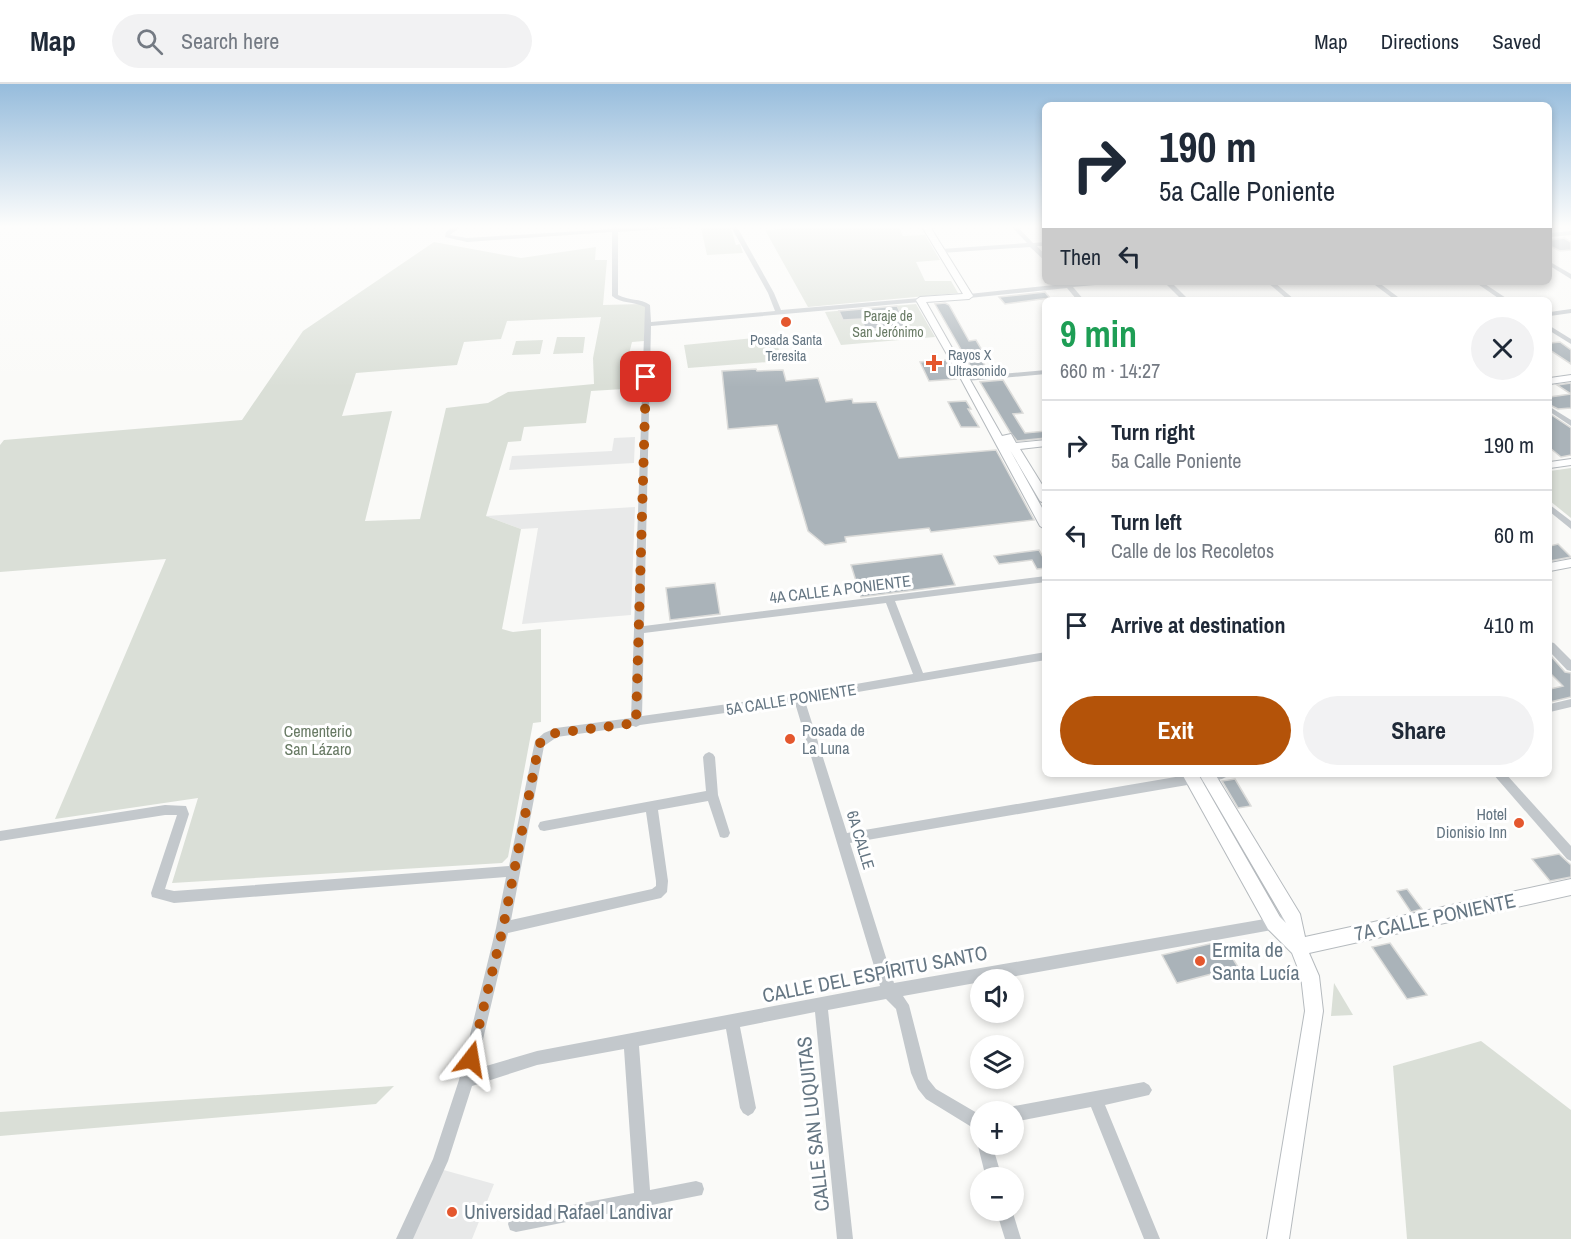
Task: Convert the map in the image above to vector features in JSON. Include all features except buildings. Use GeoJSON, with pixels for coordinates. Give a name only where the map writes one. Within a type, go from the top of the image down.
{"type":"FeatureCollection","features":[{"type":"Feature","properties":{"kind":"main road"},"geometry":{"type":"LineString","coordinates":[[958,279],[969,296],[924,300],[1008,447],[1042,518]]}},
{"type":"Feature","properties":{"kind":"main road"},"geometry":{"type":"LineString","coordinates":[[1552,381],[1571,378]]}},
{"type":"Feature","properties":{"kind":"main road"},"geometry":{"type":"LineString","coordinates":[[1008,447],[1042,443]]}},
{"type":"Feature","properties":{"kind":"main road"},"geometry":{"type":"LineString","coordinates":[[1008,447],[1042,495]]}},
{"type":"Feature","properties":{"kind":"main road"},"geometry":{"type":"LineString","coordinates":[[1552,465],[1571,462]]}},
{"type":"Feature","properties":{"kind":"main road"},"geometry":{"type":"LineString","coordinates":[[1552,567],[1571,563]]}},
{"type":"Feature","properties":{"kind":"main road"},"geometry":{"type":"LineString","coordinates":[[1204,777],[1274,923],[1298,947]]}},
{"type":"Feature","properties":{"kind":"main road"},"geometry":{"type":"LineString","coordinates":[[1205,777],[1294,920],[1298,947],[1310,976],[1314,1011],[1278,1239]]}},
{"type":"Feature","properties":{"kind":"main road","name":"7A CALLE PONIENTE"},"geometry":{"type":"LineString","coordinates":[[1298,947],[1571,887]]}},
{"type":"Feature","properties":{"kind":"street"},"geometry":{"type":"LineString","coordinates":[[615,279],[615,296],[622,300],[646,304],[649,324],[636,723]]}},
{"type":"Feature","properties":{"kind":"street"},"geometry":{"type":"LineString","coordinates":[[763,279],[779,313]]}},
{"type":"Feature","properties":{"kind":"street"},"geometry":{"type":"LineString","coordinates":[[969,296],[1059,285]]}},
{"type":"Feature","properties":{"kind":"street"},"geometry":{"type":"LineString","coordinates":[[1068,285],[1078,297]]}},
{"type":"Feature","properties":{"kind":"street"},"geometry":{"type":"LineString","coordinates":[[1170,285],[1183,297]]}},
{"type":"Feature","properties":{"kind":"street"},"geometry":{"type":"LineString","coordinates":[[1274,285],[1288,297]]}},
{"type":"Feature","properties":{"kind":"street"},"geometry":{"type":"LineString","coordinates":[[1378,285],[1395,297]]}},
{"type":"Feature","properties":{"kind":"street"},"geometry":{"type":"LineString","coordinates":[[1483,285],[1501,297]]}},
{"type":"Feature","properties":{"kind":"street"},"geometry":{"type":"LineString","coordinates":[[649,324],[924,300]]}},
{"type":"Feature","properties":{"kind":"street"},"geometry":{"type":"LineString","coordinates":[[1552,314],[1571,311]]}},
{"type":"Feature","properties":{"kind":"street"},"geometry":{"type":"LineString","coordinates":[[1552,329],[1571,342]]}},
{"type":"Feature","properties":{"kind":"street"},"geometry":{"type":"LineString","coordinates":[[971,379],[1042,372]]}},
{"type":"Feature","properties":{"kind":"street"},"geometry":{"type":"LineString","coordinates":[[1552,410],[1571,424]]}},
{"type":"Feature","properties":{"kind":"street"},"geometry":{"type":"LineString","coordinates":[[1552,510],[1571,526]]}},
{"type":"Feature","properties":{"kind":"street","name":"4A CALLE A PONIENTE"},"geometry":{"type":"LineString","coordinates":[[638,630],[1042,579]]}},
{"type":"Feature","properties":{"kind":"street"},"geometry":{"type":"LineString","coordinates":[[889,598],[920,678]]}},
{"type":"Feature","properties":{"kind":"street"},"geometry":{"type":"LineString","coordinates":[[1552,648],[1571,667]]}},
{"type":"Feature","properties":{"kind":"street","name":"5A CALLE PONIENTE"},"geometry":{"type":"LineString","coordinates":[[514,871],[539,744],[548,736],[799,698],[1042,657]]}},
{"type":"Feature","properties":{"kind":"street","name":"6A CALLE"},"geometry":{"type":"LineString","coordinates":[[799,698],[889,991],[902,1005],[918,1072],[923,1084],[931,1094],[970,1120]]}},
{"type":"Feature","properties":{"kind":"street"},"geometry":{"type":"LineString","coordinates":[[1552,708],[1571,704]]}},
{"type":"Feature","properties":{"kind":"street"},"geometry":{"type":"LineString","coordinates":[[709,757],[712,795],[724,833]]}},
{"type":"Feature","properties":{"kind":"street"},"geometry":{"type":"LineString","coordinates":[[843,839],[1198,777]]}},
{"type":"Feature","properties":{"kind":"street"},"geometry":{"type":"LineString","coordinates":[[1502,777],[1571,855]]}},
{"type":"Feature","properties":{"kind":"street"},"geometry":{"type":"LineString","coordinates":[[544,826],[712,795]]}},
{"type":"Feature","properties":{"kind":"street"},"geometry":{"type":"LineString","coordinates":[[503,928],[656,894],[662,888],[662,881],[651,806]]}},
{"type":"Feature","properties":{"kind":"street"},"geometry":{"type":"LineString","coordinates":[[0,836],[165,810],[182,810],[183,814],[157,893],[174,897],[514,871],[503,928],[466,1080],[440,1161],[404,1239]]}},
{"type":"Feature","properties":{"kind":"street","name":"CALLE DEL ESPÍRITU SANTO"},"geometry":{"type":"LineString","coordinates":[[466,1080],[537,1058],[821,1006],[889,991],[1294,920]]}},
{"type":"Feature","properties":{"kind":"street","name":"CALLE SAN LUQUITAS"},"geometry":{"type":"LineString","coordinates":[[821,1006],[846,1239]]}},
{"type":"Feature","properties":{"kind":"street"},"geometry":{"type":"LineString","coordinates":[[732,1022],[748,1108]]}},
{"type":"Feature","properties":{"kind":"street"},"geometry":{"type":"LineString","coordinates":[[631,1041],[643,1199]]}},
{"type":"Feature","properties":{"kind":"street"},"geometry":{"type":"LineString","coordinates":[[1024,1112],[1144,1090]]}},
{"type":"Feature","properties":{"kind":"street"},"geometry":{"type":"LineString","coordinates":[[1095,1099],[1152,1239]]}},
{"type":"Feature","properties":{"kind":"street"},"geometry":{"type":"LineString","coordinates":[[516,1224],[696,1189]]}},
{"type":"Feature","properties":{"kind":"street"},"geometry":{"type":"LineString","coordinates":[[1008,1221],[1013,1239]]}},
{"type":"Feature","properties":{"kind":"shaded area"},"geometry":{"type":"Polygon","coordinates":[[[635,437],[634,463],[509,470],[512,456],[612,451],[614,438],[635,437]]]}},
{"type":"Feature","properties":{"kind":"shaded area"},"geometry":{"type":"Polygon","coordinates":[[[635,507],[631,615],[522,624],[538,528],[521,529],[486,516],[635,507]]]}},
{"type":"Feature","properties":{"kind":"shaded area","name":"Universidad Rafael Landivar"},"geometry":{"type":"Polygon","coordinates":[[[440,1169],[494,1184],[472,1239],[407,1239],[440,1169]]]}},
{"type":"Feature","properties":{"kind":"green space","name":"Cementerio San Lázaro"},"geometry":{"type":"Polygon","coordinates":[[[380,279],[605,279],[603,305],[642,304],[646,306],[644,341],[632,342],[629,354],[642,354],[640,388],[591,391],[586,423],[524,427],[521,441],[508,442],[486,516],[521,529],[502,629],[513,632],[541,629],[541,722],[533,723],[508,857],[502,863],[172,883],[198,798],[55,819],[166,559],[0,572],[0,445],[4,440],[242,420],[303,331],[380,279]],[[601,317],[507,321],[501,339],[464,342],[457,365],[356,373],[342,416],[392,411],[365,521],[420,519],[446,408],[488,403],[508,392],[594,384],[593,358],[601,317]]]}},
{"type":"Feature","properties":{"kind":"green space"},"geometry":{"type":"Polygon","coordinates":[[[792,279],[951,281],[958,293],[808,307],[792,279]]]}},
{"type":"Feature","properties":{"kind":"green space","name":"Paraje de San Jerónimo"},"geometry":{"type":"Polygon","coordinates":[[[916,304],[935,337],[841,345],[825,312],[916,304]]]}},
{"type":"Feature","properties":{"kind":"green space"},"geometry":{"type":"Polygon","coordinates":[[[775,336],[782,361],[688,368],[684,345],[775,336]]]}},
{"type":"Feature","properties":{"kind":"green space"},"geometry":{"type":"Polygon","coordinates":[[[557,337],[585,337],[583,353],[553,354],[557,337]]]}},
{"type":"Feature","properties":{"kind":"green space"},"geometry":{"type":"Polygon","coordinates":[[[543,340],[540,354],[512,355],[516,341],[543,340]]]}},
{"type":"Feature","properties":{"kind":"green space"},"geometry":{"type":"Polygon","coordinates":[[[1571,468],[1571,518],[1552,503],[1552,471],[1571,468]]]}},
{"type":"Feature","properties":{"kind":"green space"},"geometry":{"type":"Polygon","coordinates":[[[1334,983],[1353,1015],[1331,1016],[1334,983]]]}},
{"type":"Feature","properties":{"kind":"green space"},"geometry":{"type":"Polygon","coordinates":[[[1481,1041],[1571,1110],[1571,1239],[1407,1239],[1393,1066],[1481,1041]]]}},
{"type":"Feature","properties":{"kind":"green space"},"geometry":{"type":"Polygon","coordinates":[[[394,1086],[376,1104],[0,1136],[0,1112],[394,1086]]]}},
{"type":"Feature","properties":{"kind":"place","name":"Posada Santa Teresita"},"geometry":{"type":"Point","coordinates":[786,322]}},
{"type":"Feature","properties":{"kind":"place","name":"Rayos X Ultrasonido"},"geometry":{"type":"Point","coordinates":[934,363]}},
{"type":"Feature","properties":{"kind":"place","name":"Posada de La Luna"},"geometry":{"type":"Point","coordinates":[790,739]}},
{"type":"Feature","properties":{"kind":"place","name":"Hotel Dionisio Inn"},"geometry":{"type":"Point","coordinates":[1519,823]}},
{"type":"Feature","properties":{"kind":"place","name":"Ermita de Santa Lucía"},"geometry":{"type":"Point","coordinates":[1200,961]}},
{"type":"Feature","properties":{"kind":"place","name":"Universidad Rafael Landivar"},"geometry":{"type":"Point","coordinates":[452,1212]}},
{"type":"Feature","properties":{"kind":"route"},"geometry":{"type":"LineString","coordinates":[[471,1059],[503,928],[539,744],[548,736],[556,733],[636,723],[646,377]]}}]}
